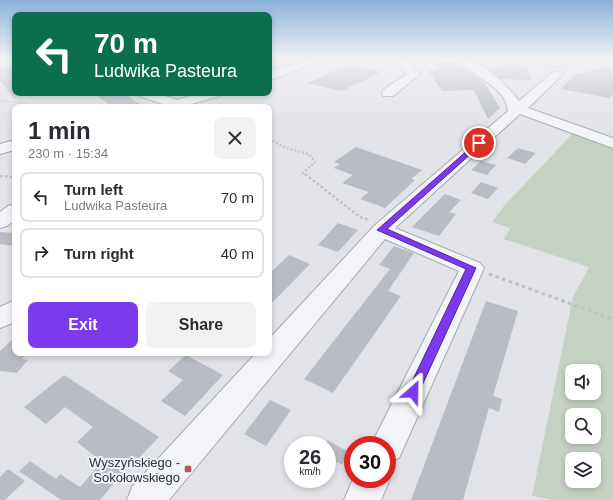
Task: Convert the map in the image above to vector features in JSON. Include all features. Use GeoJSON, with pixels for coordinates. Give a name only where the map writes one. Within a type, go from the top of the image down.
{"type":"FeatureCollection","features":[{"type":"Feature","properties":{"kind":"street"},"geometry":{"type":"LineString","coordinates":[[388,93],[403,82]]}},
{"type":"Feature","properties":{"kind":"street"},"geometry":{"type":"LineString","coordinates":[[494,82],[512,99],[519,112],[613,143]]}},
{"type":"Feature","properties":{"kind":"street"},"geometry":{"type":"LineString","coordinates":[[272,355],[383,228],[519,112],[549,82]]}},
{"type":"Feature","properties":{"kind":"street"},"geometry":{"type":"LineString","coordinates":[[150,96],[167,104]]}},
{"type":"Feature","properties":{"kind":"street"},"geometry":{"type":"LineString","coordinates":[[178,104],[205,96]]}},
{"type":"Feature","properties":{"kind":"street"},"geometry":{"type":"LineString","coordinates":[[0,149],[12,146]]}},
{"type":"Feature","properties":{"kind":"street"},"geometry":{"type":"LineString","coordinates":[[0,222],[12,212]]}},
{"type":"Feature","properties":{"kind":"street"},"geometry":{"type":"LineString","coordinates":[[383,228],[472,268],[392,436]]}},
{"type":"Feature","properties":{"kind":"street"},"geometry":{"type":"LineString","coordinates":[[0,319],[12,311]]}},
{"type":"Feature","properties":{"kind":"street"},"geometry":{"type":"LineString","coordinates":[[145,500],[271,356]]}},
{"type":"Feature","properties":{"kind":"street"},"geometry":{"type":"LineString","coordinates":[[362,500],[368,488]]}},
{"type":"Feature","properties":{"kind":"path"},"geometry":{"type":"LineString","coordinates":[[0,100],[27,104]]}},
{"type":"Feature","properties":{"kind":"path"},"geometry":{"type":"LineString","coordinates":[[272,141],[286,148],[309,154],[314,162],[303,173],[360,217],[383,228]]}},
{"type":"Feature","properties":{"kind":"path"},"geometry":{"type":"LineString","coordinates":[[0,176],[12,177]]}},
{"type":"Feature","properties":{"kind":"path"},"geometry":{"type":"LineString","coordinates":[[3,179],[6,176]]}},
{"type":"Feature","properties":{"kind":"path"},"geometry":{"type":"LineString","coordinates":[[472,268],[613,319]]}},
{"type":"Feature","properties":{"kind":"green space"},"geometry":{"type":"Polygon","coordinates":[[[575,131],[613,145],[613,500],[553,500],[532,496],[573,297],[589,267],[504,239],[510,228],[492,222],[504,206],[575,131]]]}},
{"type":"Feature","properties":{"kind":"building"},"geometry":{"type":"Polygon","coordinates":[[[2,82],[12,82],[12,95],[2,82]]]}},
{"type":"Feature","properties":{"kind":"building"},"geometry":{"type":"Polygon","coordinates":[[[309,82],[360,82],[342,91],[307,83],[309,82]]]}},
{"type":"Feature","properties":{"kind":"building"},"geometry":{"type":"Polygon","coordinates":[[[436,82],[484,82],[500,108],[488,119],[474,90],[442,91],[436,82]]]}},
{"type":"Feature","properties":{"kind":"building"},"geometry":{"type":"Polygon","coordinates":[[[567,82],[613,82],[613,93],[609,98],[561,89],[567,82]]]}},
{"type":"Feature","properties":{"kind":"building"},"geometry":{"type":"Polygon","coordinates":[[[98,96],[128,96],[140,104],[108,104],[98,96]]]}},
{"type":"Feature","properties":{"kind":"building"},"geometry":{"type":"Polygon","coordinates":[[[356,147],[422,170],[411,179],[415,180],[385,208],[360,199],[369,192],[342,183],[353,175],[334,168],[340,164],[334,162],[356,147]]]}},
{"type":"Feature","properties":{"kind":"building"},"geometry":{"type":"Polygon","coordinates":[[[518,148],[536,153],[525,164],[507,158],[518,148]]]}},
{"type":"Feature","properties":{"kind":"building"},"geometry":{"type":"Polygon","coordinates":[[[481,161],[496,165],[487,175],[471,170],[481,161]]]}},
{"type":"Feature","properties":{"kind":"building"},"geometry":{"type":"Polygon","coordinates":[[[481,182],[498,188],[488,199],[471,193],[481,182]]]}},
{"type":"Feature","properties":{"kind":"building"},"geometry":{"type":"Polygon","coordinates":[[[445,194],[461,200],[449,212],[456,214],[439,236],[412,227],[445,194]]]}},
{"type":"Feature","properties":{"kind":"building"},"geometry":{"type":"Polygon","coordinates":[[[338,223],[358,230],[338,252],[318,245],[338,223]]]}},
{"type":"Feature","properties":{"kind":"building"},"geometry":{"type":"Polygon","coordinates":[[[0,232],[12,233],[12,246],[0,244],[0,232]]]}},
{"type":"Feature","properties":{"kind":"building"},"geometry":{"type":"Polygon","coordinates":[[[394,246],[414,253],[388,291],[401,296],[333,393],[304,379],[390,269],[379,265],[394,246]]]}},
{"type":"Feature","properties":{"kind":"building"},"geometry":{"type":"Polygon","coordinates":[[[289,255],[310,264],[272,303],[272,271],[289,255]]]}},
{"type":"Feature","properties":{"kind":"building"},"geometry":{"type":"Polygon","coordinates":[[[486,301],[518,311],[493,396],[502,399],[499,412],[489,408],[463,500],[411,500],[486,301]]]}},
{"type":"Feature","properties":{"kind":"building"},"geometry":{"type":"Polygon","coordinates":[[[12,340],[12,356],[24,356],[22,359],[28,360],[17,373],[0,371],[0,351],[12,340]]]}},
{"type":"Feature","properties":{"kind":"building"},"geometry":{"type":"Polygon","coordinates":[[[185,356],[188,356],[223,375],[185,416],[161,401],[183,380],[168,371],[185,356]]]}},
{"type":"Feature","properties":{"kind":"building"},"geometry":{"type":"Polygon","coordinates":[[[64,375],[159,437],[138,459],[136,457],[100,500],[61,500],[19,471],[30,461],[56,479],[60,474],[80,487],[102,462],[77,442],[93,427],[65,407],[46,424],[24,407],[64,375]]]}},
{"type":"Feature","properties":{"kind":"building"},"geometry":{"type":"Polygon","coordinates":[[[270,400],[291,410],[266,446],[244,434],[270,400]]]}},
{"type":"Feature","properties":{"kind":"building"},"geometry":{"type":"Polygon","coordinates":[[[336,445],[344,449],[344,461],[342,465],[337,462],[336,464],[336,445]]]}},
{"type":"Feature","properties":{"kind":"building"},"geometry":{"type":"Polygon","coordinates":[[[8,469],[25,481],[5,500],[0,500],[0,477],[8,469]]]}},
{"type":"Feature","properties":{"kind":"place","name":"Wyszyńskiego - Sokołowskiego"},"geometry":{"type":"Point","coordinates":[188,469]}},
{"type":"Feature","properties":{"kind":"route"},"geometry":{"type":"LineString","coordinates":[[413,392],[472,268],[381,230],[479,143]]}}]}
